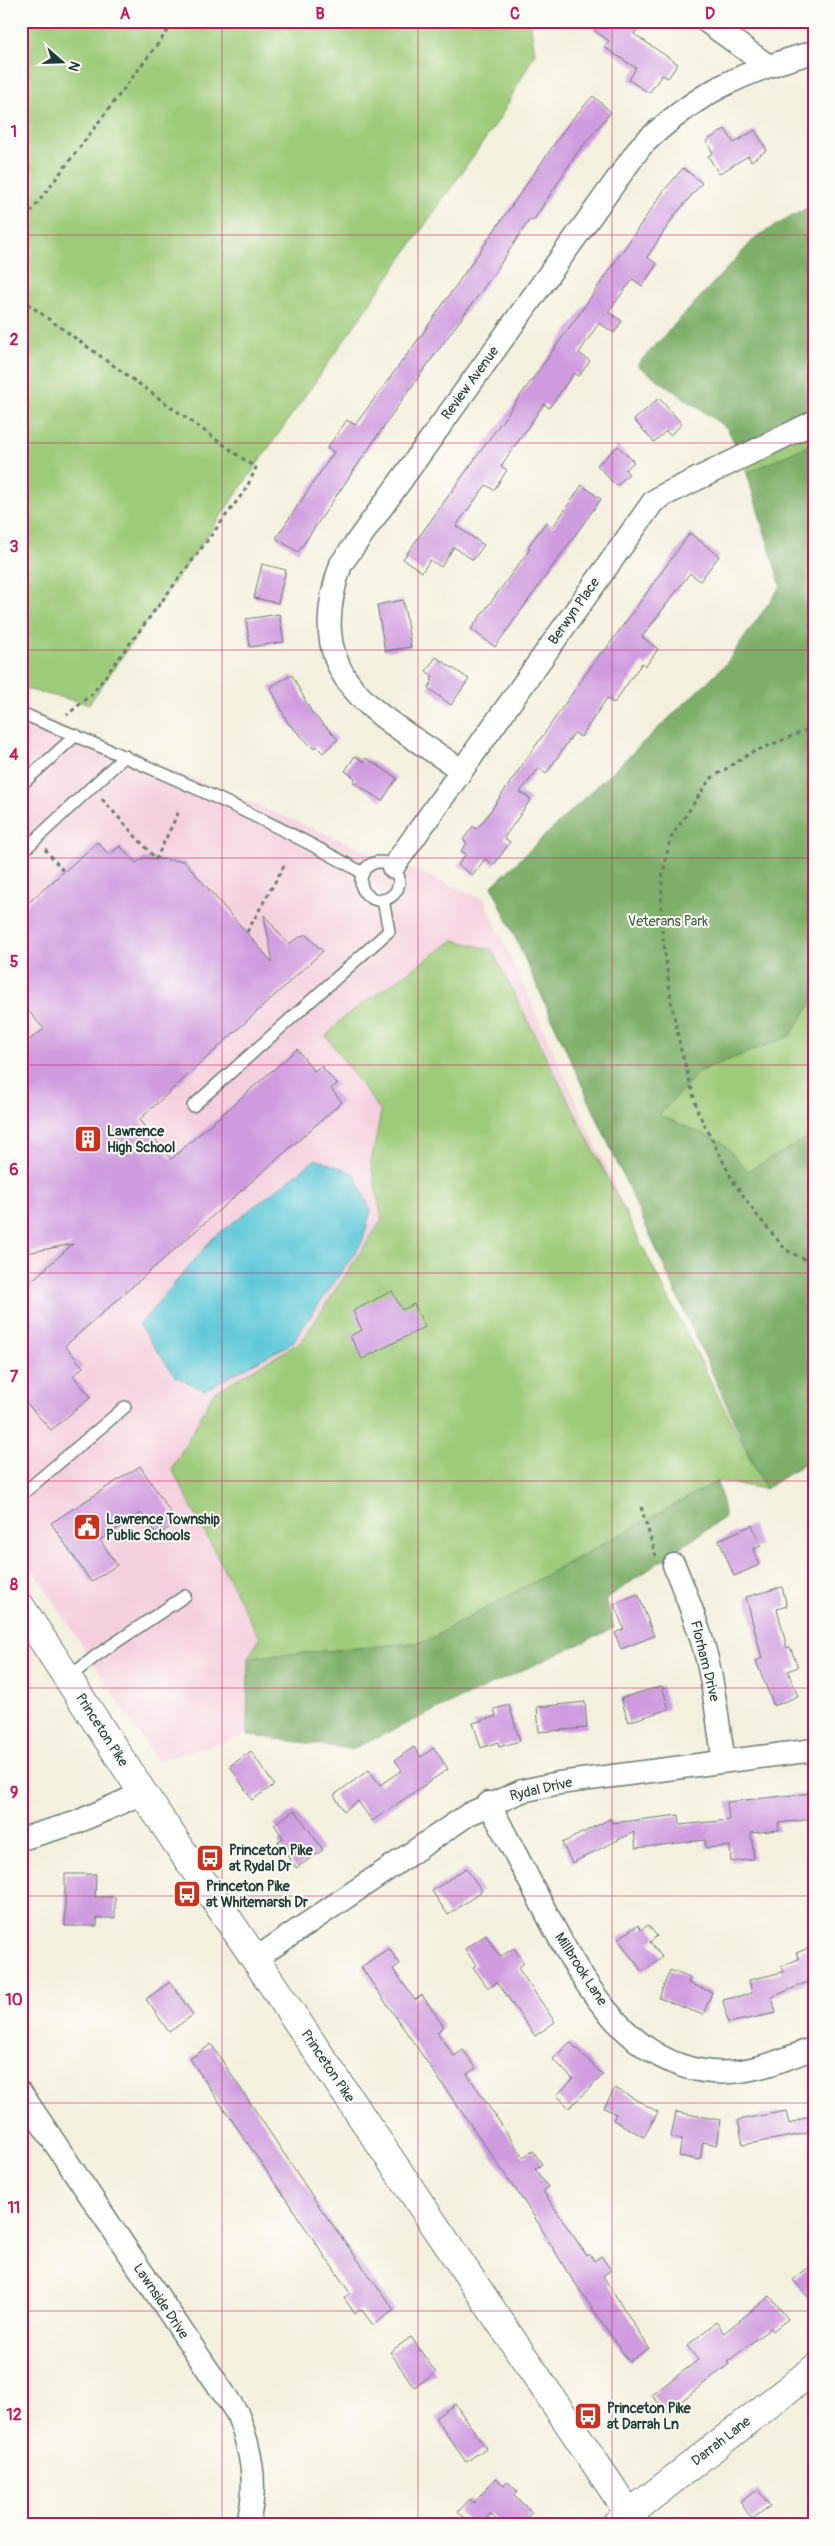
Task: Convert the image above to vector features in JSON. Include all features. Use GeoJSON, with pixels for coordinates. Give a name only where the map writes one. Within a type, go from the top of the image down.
{"type":"FeatureCollection","features":[{"type":"Feature","properties":{"kind":"main road","name":"Princeton Pike"},"geometry":{"type":"LineString","coordinates":[[21,1606],[143,1793],[627,2521]]}},
{"type":"Feature","properties":{"kind":"main road","name":"Darrah Lane"},"geometry":{"type":"LineString","coordinates":[[627,2521],[814,2369]]}},
{"type":"Feature","properties":{"kind":"street"},"geometry":{"type":"LineString","coordinates":[[706,21],[766,65]]}},
{"type":"Feature","properties":{"kind":"street","name":"Review Avenue"},"geometry":{"type":"LineString","coordinates":[[461,770],[374,710],[357,696],[344,678],[334,656],[329,635],[331,596],[340,564],[641,146],[668,121],[697,99],[729,80],[766,65],[814,52]]}},
{"type":"Feature","properties":{"kind":"street","name":"Berwyn Place"},"geometry":{"type":"LineString","coordinates":[[392,867],[653,502],[814,422]]}},
{"type":"Feature","properties":{"kind":"street","name":"Florham Drive"},"geometry":{"type":"LineString","coordinates":[[674,1565],[691,1606],[706,1654],[716,1703],[724,1761]]}},
{"type":"Feature","properties":{"kind":"street","name":"Rydal Drive"},"geometry":{"type":"LineString","coordinates":[[255,1959],[469,1814],[489,1803],[522,1790],[559,1783],[814,1750]]}},
{"type":"Feature","properties":{"kind":"street"},"geometry":{"type":"LineString","coordinates":[[21,1840],[75,1823],[143,1793]]}},
{"type":"Feature","properties":{"kind":"street","name":"Millbrook Lane"},"geometry":{"type":"LineString","coordinates":[[489,1803],[568,1955],[589,1988],[638,2042],[662,2058],[686,2067],[711,2072],[755,2069],[814,2048]]}},
{"type":"Feature","properties":{"kind":"street","name":"Lawnside Drive"},"geometry":{"type":"LineString","coordinates":[[21,2093],[237,2413],[246,2437],[252,2462],[253,2485],[246,2525]]}},
{"type":"Feature","properties":{"kind":"lane"},"geometry":{"type":"LineString","coordinates":[[22,714],[125,756],[325,852],[362,873]]}},
{"type":"Feature","properties":{"kind":"lane"},"geometry":{"type":"LineString","coordinates":[[21,785],[76,735]]}},
{"type":"Feature","properties":{"kind":"lane"},"geometry":{"type":"LineString","coordinates":[[21,853],[125,756]]}},
{"type":"Feature","properties":{"kind":"lane"},"geometry":{"type":"LineString","coordinates":[[376,862],[392,867],[398,878],[398,884],[393,894],[383,900],[367,895],[361,885],[362,873],[376,862]]}},
{"type":"Feature","properties":{"kind":"lane"},"geometry":{"type":"LineString","coordinates":[[193,1106],[388,931],[383,900]]}},
{"type":"Feature","properties":{"kind":"lane"},"geometry":{"type":"LineString","coordinates":[[21,1495],[125,1407]]}},
{"type":"Feature","properties":{"kind":"lane"},"geometry":{"type":"LineString","coordinates":[[68,1678],[97,1655],[186,1596]]}},
{"type":"Feature","properties":{"kind":"path"},"geometry":{"type":"LineString","coordinates":[[21,225],[174,21]]}},
{"type":"Feature","properties":{"kind":"path"},"geometry":{"type":"LineString","coordinates":[[21,299],[256,468],[246,489],[92,694],[67,715]]}},
{"type":"Feature","properties":{"kind":"path"},"geometry":{"type":"LineString","coordinates":[[814,727],[751,753],[710,779],[670,839],[662,878],[661,922],[671,1001],[681,1050],[698,1112],[733,1181],[756,1214],[786,1250],[814,1264]]}},
{"type":"Feature","properties":{"kind":"path"},"geometry":{"type":"LineString","coordinates":[[102,800],[156,859],[179,811]]}},
{"type":"Feature","properties":{"kind":"path"},"geometry":{"type":"LineString","coordinates":[[45,849],[64,872]]}},
{"type":"Feature","properties":{"kind":"path"},"geometry":{"type":"LineString","coordinates":[[247,932],[285,864]]}},
{"type":"Feature","properties":{"kind":"path"},"geometry":{"type":"LineString","coordinates":[[640,1507],[660,1568],[674,1565]]}},
{"type":"Feature","properties":{"kind":"shaded area","name":"Lawrence High School"},"geometry":{"type":"Polygon","coordinates":[[[21,708],[484,899],[713,1402],[424,1642],[248,1658],[247,1735],[157,1761],[21,1551],[21,708]]]}},
{"type":"Feature","properties":{"kind":"green space"},"geometry":{"type":"Polygon","coordinates":[[[21,21],[530,21],[535,53],[500,118],[89,704],[21,688],[21,21]]]}},
{"type":"Feature","properties":{"kind":"green space"},"geometry":{"type":"Polygon","coordinates":[[[814,204],[814,422],[742,457],[727,428],[637,365],[757,236],[814,204]]]}},
{"type":"Feature","properties":{"kind":"green space"},"geometry":{"type":"Polygon","coordinates":[[[814,421],[814,1457],[765,1489],[718,1481],[424,1642],[248,1658],[260,1639],[172,1469],[214,1392],[301,1342],[382,1220],[371,1163],[381,1112],[326,1036],[344,1017],[454,940],[492,950],[758,1474],[492,886],[726,664],[781,586],[742,457],[814,421]]]}},
{"type":"Feature","properties":{"kind":"green space","name":"Veterans Park"},"geometry":{"type":"Polygon","coordinates":[[[814,443],[814,1000],[790,1036],[700,1071],[659,1115],[722,1142],[748,1171],[814,1134],[814,1457],[765,1489],[492,886],[726,664],[781,586],[747,473],[814,443]]]}},
{"type":"Feature","properties":{"kind":"green space"},"geometry":{"type":"Polygon","coordinates":[[[718,1481],[725,1517],[606,1599],[614,1628],[352,1749],[247,1735],[248,1658],[424,1642],[718,1481]]]}},
{"type":"Feature","properties":{"kind":"water"},"geometry":{"type":"Polygon","coordinates":[[[316,1159],[354,1173],[371,1211],[362,1243],[292,1343],[204,1390],[175,1376],[139,1325],[213,1238],[316,1159]]]}},
{"type":"Feature","properties":{"kind":"building"},"geometry":{"type":"Polygon","coordinates":[[[600,21],[629,21],[638,28],[634,34],[678,64],[668,78],[662,75],[649,93],[629,80],[636,68],[604,47],[609,41],[594,30],[600,21]]]}},
{"type":"Feature","properties":{"kind":"building"},"geometry":{"type":"Polygon","coordinates":[[[593,96],[611,112],[577,153],[533,221],[530,219],[493,275],[404,397],[298,552],[276,538],[334,452],[327,448],[347,420],[355,425],[423,333],[569,123],[593,96]]]}},
{"type":"Feature","properties":{"kind":"building"},"geometry":{"type":"Polygon","coordinates":[[[725,129],[734,143],[755,130],[767,150],[751,161],[748,156],[719,174],[708,156],[713,153],[706,141],[725,129]]]}},
{"type":"Feature","properties":{"kind":"building"},"geometry":{"type":"Polygon","coordinates":[[[683,168],[702,183],[675,215],[647,257],[657,264],[642,286],[633,279],[608,312],[622,321],[614,333],[599,323],[579,353],[590,361],[579,376],[574,373],[549,408],[544,404],[501,466],[507,470],[494,490],[486,485],[456,526],[484,545],[473,560],[454,547],[441,567],[430,560],[422,572],[403,559],[582,310],[663,192],[683,168]]]}},
{"type":"Feature","properties":{"kind":"building"},"geometry":{"type":"Polygon","coordinates":[[[659,398],[682,424],[670,435],[666,431],[654,442],[634,420],[659,398]]]}},
{"type":"Feature","properties":{"kind":"building"},"geometry":{"type":"Polygon","coordinates":[[[618,446],[634,462],[625,470],[629,474],[616,486],[597,465],[618,446]]]}},
{"type":"Feature","properties":{"kind":"building"},"geometry":{"type":"Polygon","coordinates":[[[582,485],[601,499],[495,647],[471,629],[530,549],[528,547],[546,522],[553,527],[582,485]]]}},
{"type":"Feature","properties":{"kind":"building"},"geometry":{"type":"Polygon","coordinates":[[[690,533],[719,556],[700,581],[690,573],[642,637],[658,649],[646,666],[642,663],[614,703],[607,698],[581,737],[574,733],[546,774],[539,768],[520,792],[531,799],[504,838],[510,842],[494,865],[485,859],[473,875],[458,865],[466,854],[461,851],[467,843],[463,840],[473,826],[476,829],[482,823],[601,652],[603,653],[690,533]]]}},
{"type":"Feature","properties":{"kind":"building"},"geometry":{"type":"Polygon","coordinates":[[[262,564],[286,570],[278,603],[254,598],[262,564]]]}},
{"type":"Feature","properties":{"kind":"building"},"geometry":{"type":"Polygon","coordinates":[[[403,600],[411,647],[385,651],[377,605],[403,600]]]}},
{"type":"Feature","properties":{"kind":"building"},"geometry":{"type":"Polygon","coordinates":[[[279,614],[284,642],[250,647],[246,619],[279,614]]]}},
{"type":"Feature","properties":{"kind":"building"},"geometry":{"type":"Polygon","coordinates":[[[436,657],[469,679],[451,705],[428,688],[433,681],[431,680],[433,676],[426,671],[436,657]]]}},
{"type":"Feature","properties":{"kind":"building"},"geometry":{"type":"Polygon","coordinates":[[[292,675],[312,713],[338,739],[323,753],[316,746],[313,748],[288,723],[270,687],[292,675]]]}},
{"type":"Feature","properties":{"kind":"building"},"geometry":{"type":"Polygon","coordinates":[[[355,756],[364,762],[366,758],[397,778],[382,801],[353,782],[355,778],[345,771],[355,756]]]}},
{"type":"Feature","properties":{"kind":"building","name":"Lawrence High School"},"geometry":{"type":"Polygon","coordinates":[[[98,842],[109,855],[120,846],[136,863],[144,858],[184,861],[273,963],[264,915],[288,944],[305,934],[323,951],[139,1120],[171,1159],[297,1049],[314,1071],[321,1066],[337,1084],[331,1089],[342,1102],[65,1346],[83,1367],[73,1376],[91,1397],[51,1430],[21,1397],[21,1290],[73,1244],[21,1254],[21,1046],[44,1029],[21,1002],[21,909],[98,842]]]}},
{"type":"Feature","properties":{"kind":"building"},"geometry":{"type":"Polygon","coordinates":[[[392,1291],[402,1310],[414,1304],[425,1327],[362,1359],[350,1336],[362,1330],[353,1311],[392,1291]]]}},
{"type":"Feature","properties":{"kind":"building","name":"Lawrence Township Public Schools"},"geometry":{"type":"Polygon","coordinates":[[[140,1466],[177,1522],[157,1536],[141,1513],[100,1540],[117,1565],[91,1582],[51,1523],[140,1466]]]}},
{"type":"Feature","properties":{"kind":"building"},"geometry":{"type":"Polygon","coordinates":[[[752,1525],[761,1546],[753,1549],[759,1565],[734,1576],[719,1540],[752,1525]]]}},
{"type":"Feature","properties":{"kind":"building"},"geometry":{"type":"Polygon","coordinates":[[[782,1587],[787,1606],[777,1609],[787,1648],[790,1647],[798,1667],[788,1671],[798,1696],[774,1706],[756,1661],[762,1658],[746,1597],[782,1587]]]}},
{"type":"Feature","properties":{"kind":"building"},"geometry":{"type":"Polygon","coordinates":[[[638,1594],[654,1636],[621,1649],[615,1633],[624,1629],[614,1604],[638,1594]]]}},
{"type":"Feature","properties":{"kind":"building"},"geometry":{"type":"Polygon","coordinates":[[[662,1686],[669,1709],[628,1722],[621,1698],[662,1686]]]}},
{"type":"Feature","properties":{"kind":"building"},"geometry":{"type":"Polygon","coordinates":[[[585,1702],[587,1728],[539,1732],[537,1707],[585,1702]]]}},
{"type":"Feature","properties":{"kind":"building"},"geometry":{"type":"Polygon","coordinates":[[[509,1705],[520,1741],[499,1747],[498,1742],[481,1748],[473,1723],[496,1716],[494,1709],[509,1705]]]}},
{"type":"Feature","properties":{"kind":"building"},"geometry":{"type":"Polygon","coordinates":[[[414,1747],[421,1757],[434,1748],[448,1769],[372,1821],[358,1801],[344,1811],[334,1795],[369,1770],[380,1785],[402,1770],[395,1760],[414,1747]]]}},
{"type":"Feature","properties":{"kind":"building"},"geometry":{"type":"Polygon","coordinates":[[[251,1751],[274,1785],[252,1800],[230,1766],[251,1751]]]}},
{"type":"Feature","properties":{"kind":"building"},"geometry":{"type":"Polygon","coordinates":[[[812,1793],[814,1819],[778,1823],[779,1830],[751,1833],[754,1859],[731,1862],[730,1846],[706,1848],[705,1840],[636,1848],[634,1832],[572,1863],[562,1843],[610,1819],[612,1823],[679,1815],[680,1825],[729,1820],[727,1802],[812,1793]]]}},
{"type":"Feature","properties":{"kind":"building"},"geometry":{"type":"Polygon","coordinates":[[[295,1810],[323,1850],[296,1868],[278,1842],[283,1838],[274,1824],[295,1810]]]}},
{"type":"Feature","properties":{"kind":"building"},"geometry":{"type":"Polygon","coordinates":[[[466,1868],[482,1891],[448,1915],[432,1891],[466,1868]]]}},
{"type":"Feature","properties":{"kind":"building"},"geometry":{"type":"Polygon","coordinates":[[[65,1874],[96,1874],[95,1897],[115,1897],[115,1918],[97,1918],[97,1926],[65,1926],[65,1874]]]}},
{"type":"Feature","properties":{"kind":"building"},"geometry":{"type":"Polygon","coordinates":[[[638,1925],[641,1930],[648,1925],[657,1936],[650,1942],[662,1957],[642,1972],[618,1939],[638,1925]]]}},
{"type":"Feature","properties":{"kind":"building"},"geometry":{"type":"Polygon","coordinates":[[[486,1935],[500,1957],[514,1948],[524,1963],[518,1968],[555,2022],[535,2036],[497,1982],[488,1988],[473,1967],[476,1965],[465,1949],[486,1935]]]}},
{"type":"Feature","properties":{"kind":"building"},"geometry":{"type":"Polygon","coordinates":[[[814,1946],[814,1995],[808,1982],[772,1997],[776,2013],[728,2023],[723,2000],[752,1993],[749,1980],[783,1972],[781,1966],[799,1959],[796,1953],[814,1946]]]}},
{"type":"Feature","properties":{"kind":"building"},"geometry":{"type":"Polygon","coordinates":[[[389,1948],[400,1964],[393,1969],[415,2000],[422,1995],[444,2027],[437,2032],[454,2056],[463,2050],[476,2068],[467,2074],[523,2157],[533,2151],[542,2164],[535,2169],[548,2187],[543,2191],[587,2256],[589,2254],[594,2261],[601,2256],[611,2270],[603,2276],[649,2348],[629,2362],[566,2270],[534,2216],[361,1967],[389,1948]]]}},
{"type":"Feature","properties":{"kind":"building"},"geometry":{"type":"Polygon","coordinates":[[[670,1970],[690,1978],[688,1983],[712,1992],[703,2015],[659,1998],[670,1970]]]}},
{"type":"Feature","properties":{"kind":"building"},"geometry":{"type":"Polygon","coordinates":[[[170,1982],[193,2015],[169,2032],[146,1999],[170,1982]]]}},
{"type":"Feature","properties":{"kind":"building"},"geometry":{"type":"Polygon","coordinates":[[[570,2042],[603,2075],[569,2108],[557,2095],[573,2079],[553,2059],[570,2042]]]}},
{"type":"Feature","properties":{"kind":"building"},"geometry":{"type":"Polygon","coordinates":[[[211,2044],[319,2206],[394,2310],[373,2325],[361,2309],[355,2314],[344,2298],[350,2293],[190,2059],[211,2044]]]}},
{"type":"Feature","properties":{"kind":"building"},"geometry":{"type":"Polygon","coordinates":[[[615,2088],[658,2112],[644,2137],[613,2120],[616,2114],[604,2108],[615,2088]]]}},
{"type":"Feature","properties":{"kind":"building"},"geometry":{"type":"Polygon","coordinates":[[[786,2111],[789,2124],[814,2114],[814,2132],[743,2145],[738,2120],[786,2111]]]}},
{"type":"Feature","properties":{"kind":"building"},"geometry":{"type":"Polygon","coordinates":[[[676,2112],[721,2120],[717,2145],[703,2142],[700,2160],[679,2156],[682,2139],[671,2137],[676,2112]]]}},
{"type":"Feature","properties":{"kind":"building"},"geometry":{"type":"Polygon","coordinates":[[[814,2263],[814,2304],[793,2280],[814,2263]]]}},
{"type":"Feature","properties":{"kind":"building"},"geometry":{"type":"Polygon","coordinates":[[[770,2296],[788,2319],[773,2331],[771,2328],[755,2340],[727,2362],[729,2364],[666,2413],[652,2395],[698,2360],[687,2346],[716,2322],[724,2333],[770,2296]]]}},
{"type":"Feature","properties":{"kind":"building"},"geometry":{"type":"Polygon","coordinates":[[[411,2337],[436,2373],[414,2387],[390,2352],[411,2337]]]}},
{"type":"Feature","properties":{"kind":"building"},"geometry":{"type":"Polygon","coordinates":[[[455,2404],[486,2448],[466,2462],[435,2418],[455,2404]]]}},
{"type":"Feature","properties":{"kind":"building"},"geometry":{"type":"Polygon","coordinates":[[[496,2478],[504,2485],[507,2481],[518,2492],[514,2496],[532,2512],[521,2525],[502,2525],[490,2514],[480,2525],[472,2525],[458,2512],[470,2499],[474,2503],[496,2478]]]}},
{"type":"Feature","properties":{"kind":"building"},"geometry":{"type":"Polygon","coordinates":[[[758,2490],[770,2506],[752,2519],[740,2502],[758,2490]]]}},
{"type":"Feature","properties":{"kind":"place","name":"Lawrence High School"},"geometry":{"type":"Point","coordinates":[88,1139]}},
{"type":"Feature","properties":{"kind":"place","name":"Lawrence Township Public Schools"},"geometry":{"type":"Point","coordinates":[87,1527]}},
{"type":"Feature","properties":{"kind":"place","name":"Princeton Pike at Rydal Dr"},"geometry":{"type":"Point","coordinates":[210,1858]}},
{"type":"Feature","properties":{"kind":"place","name":"Princeton Pike at Whitemarsh Dr"},"geometry":{"type":"Point","coordinates":[187,1894]}},
{"type":"Feature","properties":{"kind":"place","name":"Princeton Pike at Darrah Ln"},"geometry":{"type":"Point","coordinates":[588,2416]}}]}
